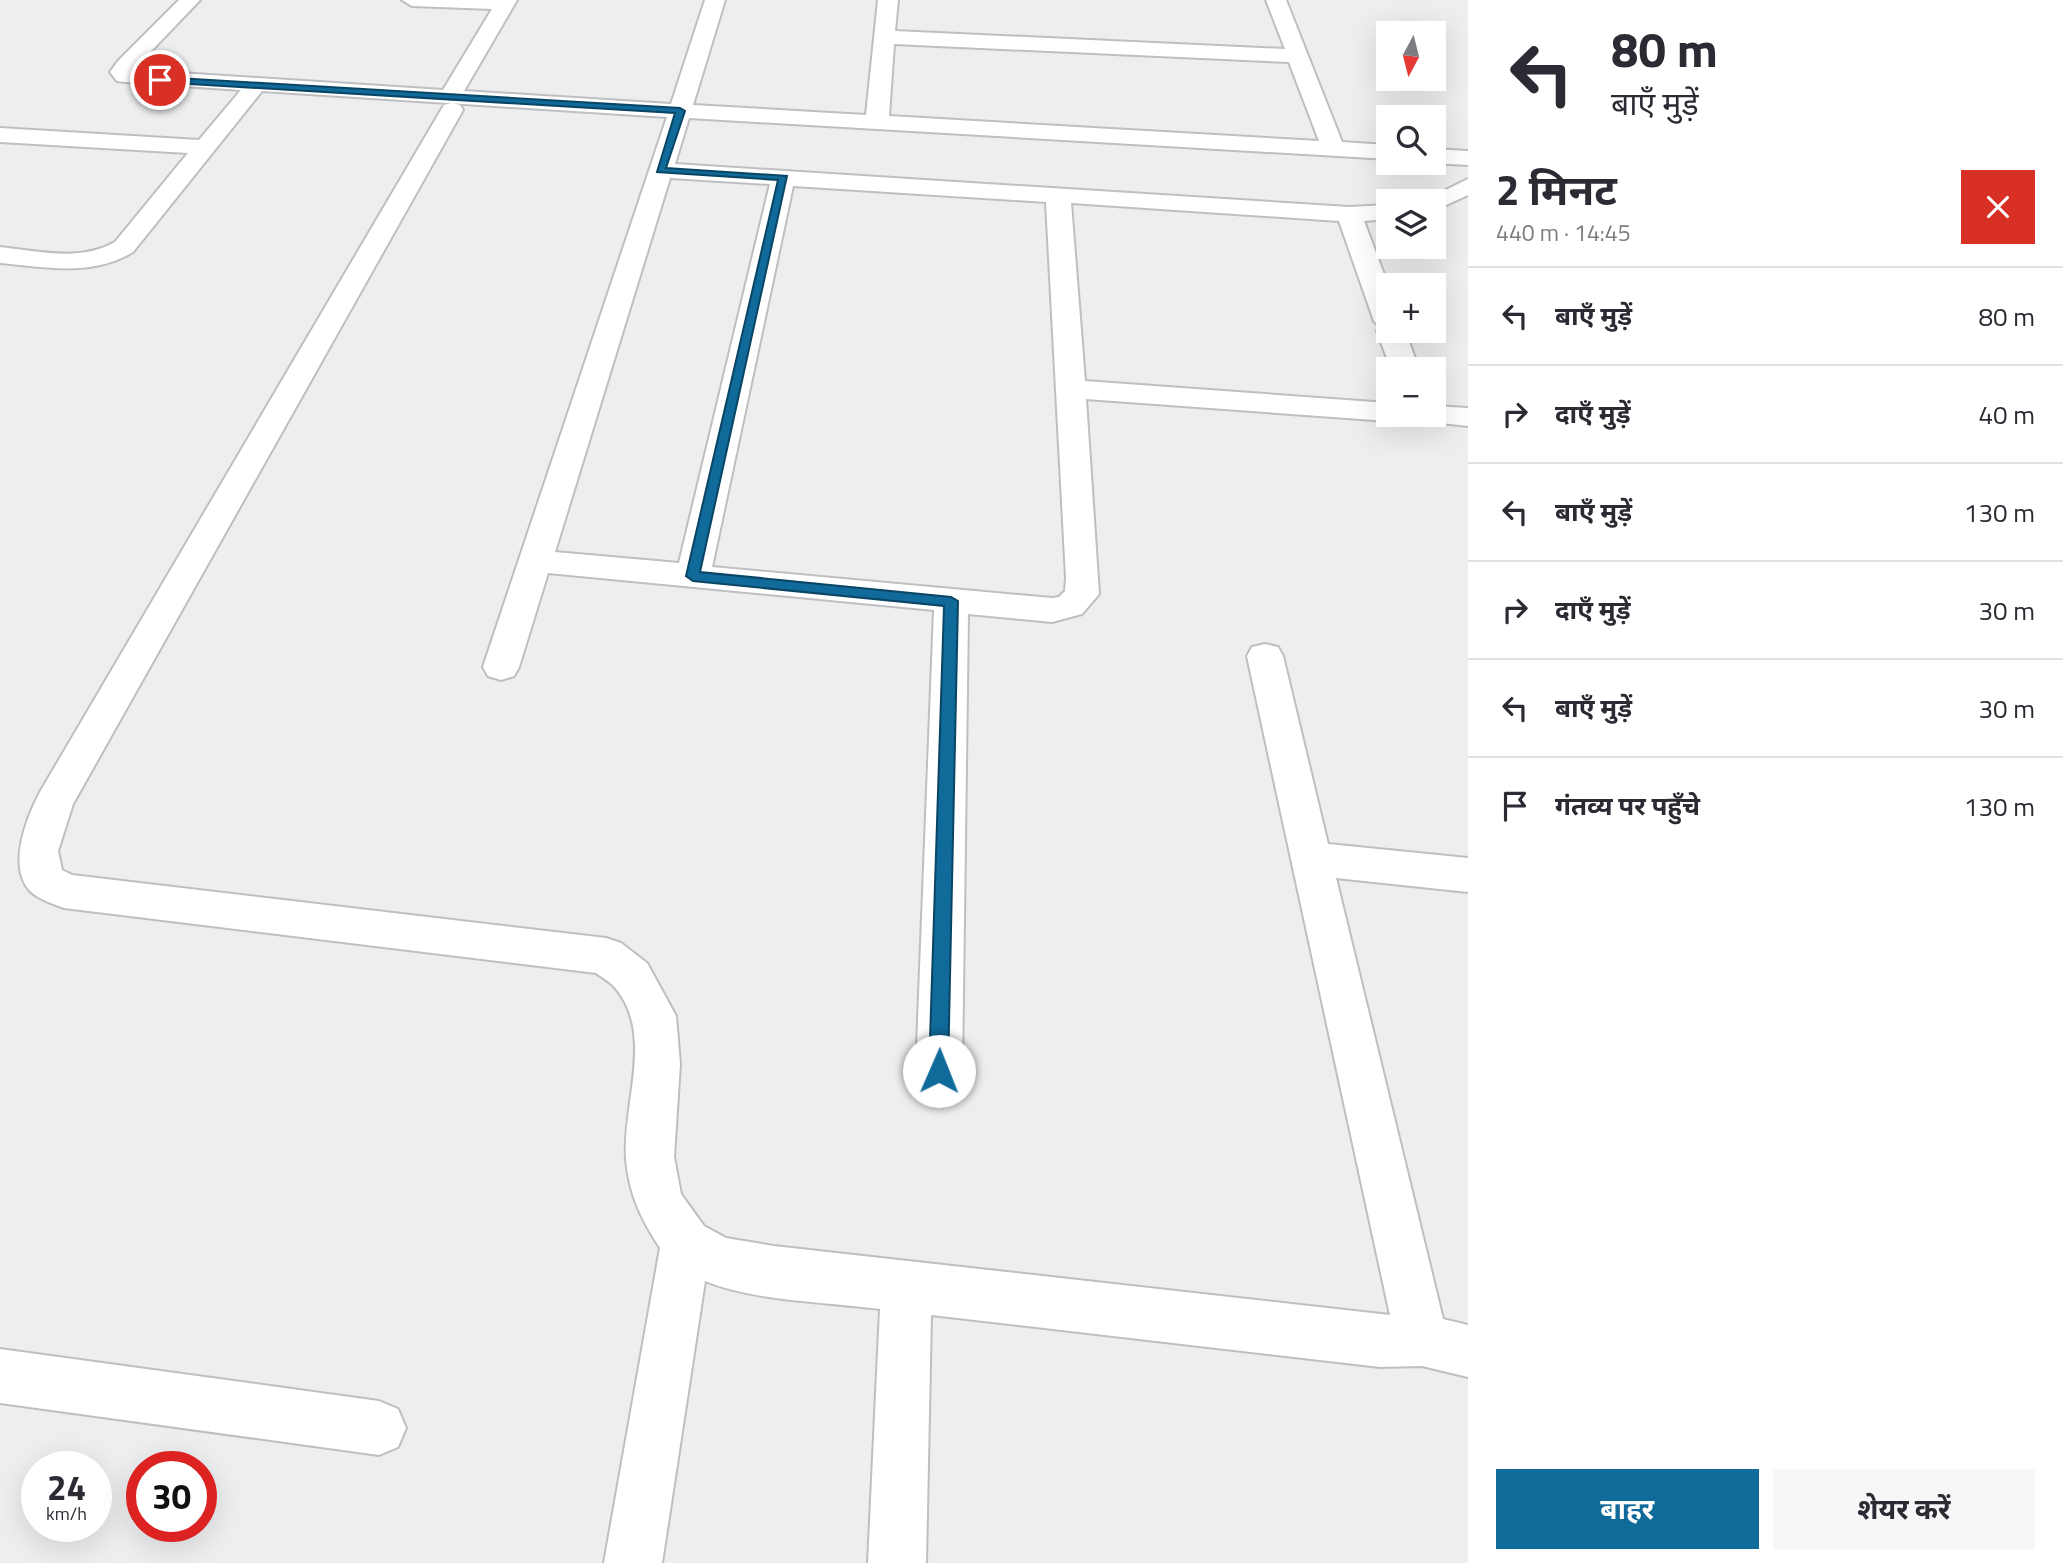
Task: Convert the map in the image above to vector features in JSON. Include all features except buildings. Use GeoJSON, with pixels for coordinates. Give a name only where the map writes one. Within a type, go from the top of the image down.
{"type":"FeatureCollection","features":[{"type":"Feature","properties":{"kind":"street"},"geometry":{"type":"LineString","coordinates":[[190,0],[125,65],[121,72],[125,76],[451,103],[877,121],[1376,151]]}},
{"type":"Feature","properties":{"kind":"street"},"geometry":{"type":"LineString","coordinates":[[412,0],[506,2],[54,803],[38,851],[44,879],[64,891],[606,956],[632,976],[654,1016],[657,1064],[650,1157],[659,1203],[686,1243],[719,1262],[906,1286],[1445,1346],[1311,859],[1265,656]]}},
{"type":"Feature","properties":{"kind":"street"},"geometry":{"type":"LineString","coordinates":[[501,667],[715,0]]}},
{"type":"Feature","properties":{"kind":"street"},"geometry":{"type":"LineString","coordinates":[[877,121],[888,0]]}},
{"type":"Feature","properties":{"kind":"street"},"geometry":{"type":"LineString","coordinates":[[1276,0],[1333,149]]}},
{"type":"Feature","properties":{"kind":"street"},"geometry":{"type":"LineString","coordinates":[[884,37],[1297,56]]}},
{"type":"Feature","properties":{"kind":"street"},"geometry":{"type":"LineString","coordinates":[[0,255],[85,261],[114,255],[256,85]]}},
{"type":"Feature","properties":{"kind":"street"},"geometry":{"type":"LineString","coordinates":[[0,135],[205,147]]}},
{"type":"Feature","properties":{"kind":"street"},"geometry":{"type":"LineString","coordinates":[[1446,157],[1468,158]]}},
{"type":"Feature","properties":{"kind":"street"},"geometry":{"type":"LineString","coordinates":[[661,170],[1349,214],[1376,213]]}},
{"type":"Feature","properties":{"kind":"street"},"geometry":{"type":"LineString","coordinates":[[693,576],[783,178]]}},
{"type":"Feature","properties":{"kind":"street"},"geometry":{"type":"LineString","coordinates":[[1446,197],[1468,186]]}},
{"type":"Feature","properties":{"kind":"street"},"geometry":{"type":"LineString","coordinates":[[536,561],[1052,610],[1070,606],[1082,594],[1058,195]]}},
{"type":"Feature","properties":{"kind":"street"},"geometry":{"type":"LineString","coordinates":[[1349,214],[1376,288]]}},
{"type":"Feature","properties":{"kind":"street"},"geometry":{"type":"LineString","coordinates":[[1071,389],[1376,411]]}},
{"type":"Feature","properties":{"kind":"street"},"geometry":{"type":"LineString","coordinates":[[1446,416],[1468,417]]}},
{"type":"Feature","properties":{"kind":"street"},"geometry":{"type":"LineString","coordinates":[[939,1071],[951,601]]}},
{"type":"Feature","properties":{"kind":"street"},"geometry":{"type":"LineString","coordinates":[[1311,859],[1468,875]]}},
{"type":"Feature","properties":{"kind":"street"},"geometry":{"type":"LineString","coordinates":[[633,1563],[686,1243]]}},
{"type":"Feature","properties":{"kind":"street"},"geometry":{"type":"LineString","coordinates":[[897,1563],[906,1286]]}},
{"type":"Feature","properties":{"kind":"street"},"geometry":{"type":"LineString","coordinates":[[0,1376],[379,1428]]}},
{"type":"Feature","properties":{"kind":"route"},"geometry":{"type":"LineString","coordinates":[[160,80],[680,111],[661,170],[783,178],[693,576],[951,601],[939,1071]]}}]}
